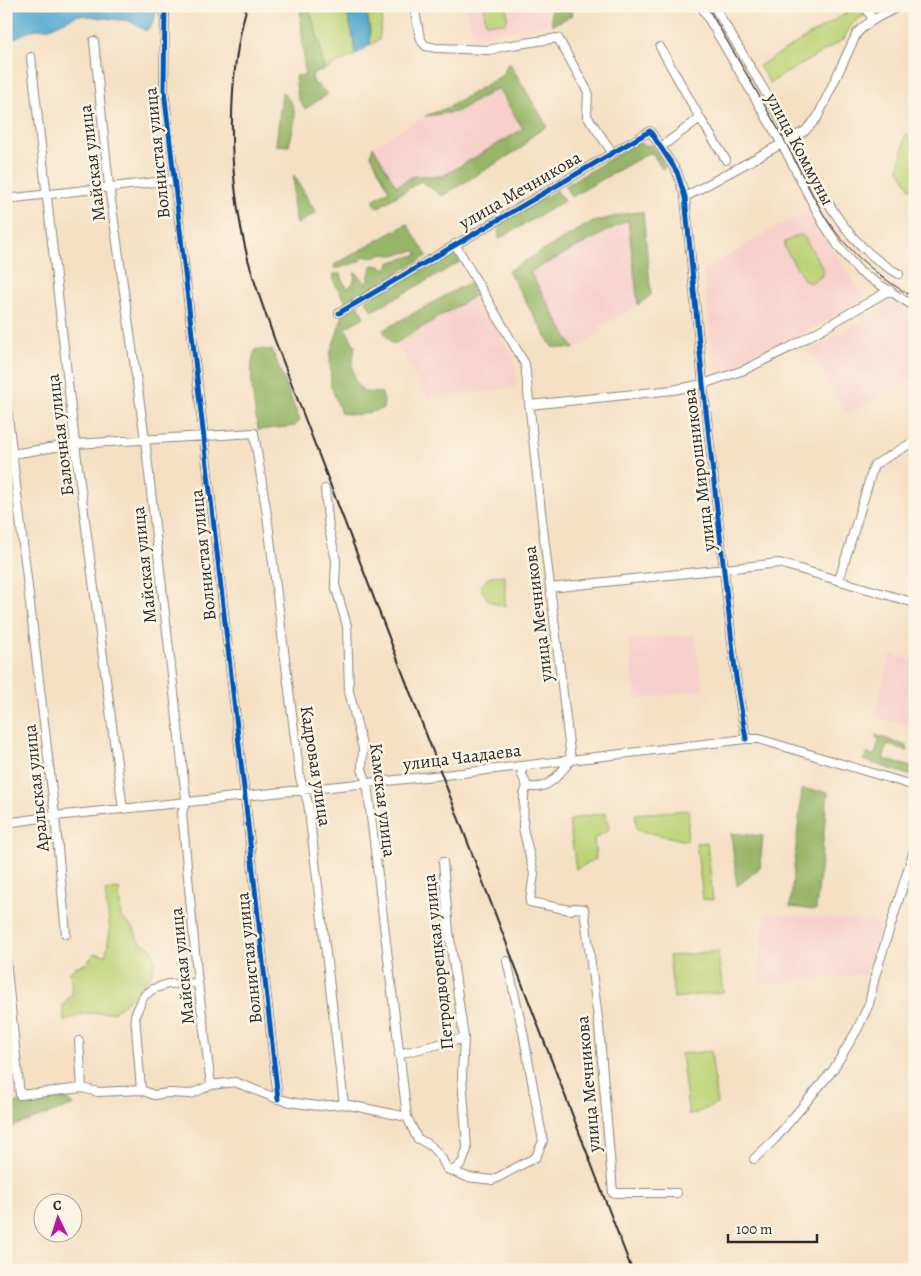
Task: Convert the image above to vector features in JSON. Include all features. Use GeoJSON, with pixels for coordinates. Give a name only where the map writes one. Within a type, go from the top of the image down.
{"type":"FeatureCollection","features":[{"type":"Feature","properties":{"kind":"street"},"geometry":{"type":"LineString","coordinates":[[414,6],[419,33],[422,42],[426,46],[489,50],[558,38],[588,92],[588,116],[612,152]]}},
{"type":"Feature","properties":{"kind":"street","name":"улица Коммуны"},"geometry":{"type":"LineString","coordinates":[[702,6],[836,216],[855,240],[881,264],[899,274]]}},
{"type":"Feature","properties":{"kind":"street","name":"улица Коммуны"},"geometry":{"type":"LineString","coordinates":[[714,6],[788,141],[823,223],[841,250],[860,272],[915,307]]}},
{"type":"Feature","properties":{"kind":"street"},"geometry":{"type":"LineString","coordinates":[[865,6],[873,20]]}},
{"type":"Feature","properties":{"kind":"street"},"geometry":{"type":"LineString","coordinates":[[685,197],[804,132],[816,118],[857,33],[863,26],[900,6]]}},
{"type":"Feature","properties":{"kind":"street","name":"Волнистая улица"},"geometry":{"type":"LineString","coordinates":[[165,8],[164,90],[278,1098]]}},
{"type":"Feature","properties":{"kind":"street","name":"Майская улица"},"geometry":{"type":"LineString","coordinates":[[94,41],[109,186],[145,439],[186,802],[182,813],[198,982],[211,1084]]}},
{"type":"Feature","properties":{"kind":"street"},"geometry":{"type":"LineString","coordinates":[[660,47],[726,160]]}},
{"type":"Feature","properties":{"kind":"street","name":"Балочная улица"},"geometry":{"type":"LineString","coordinates":[[31,57],[75,444],[123,809]]}},
{"type":"Feature","properties":{"kind":"street"},"geometry":{"type":"LineString","coordinates":[[661,147],[700,118]]}},
{"type":"Feature","properties":{"kind":"street","name":"улица Мечникова"},"geometry":{"type":"LineString","coordinates":[[339,312],[650,131],[678,172],[685,197]]}},
{"type":"Feature","properties":{"kind":"street"},"geometry":{"type":"LineString","coordinates":[[6,198],[174,180]]}},
{"type":"Feature","properties":{"kind":"street","name":"улица Мирошникова"},"geometry":{"type":"LineString","coordinates":[[685,197],[703,384],[736,678],[746,739]]}},
{"type":"Feature","properties":{"kind":"street","name":"улица Мечникова"},"geometry":{"type":"LineString","coordinates":[[455,244],[525,364],[571,760]]}},
{"type":"Feature","properties":{"kind":"street"},"geometry":{"type":"LineString","coordinates":[[529,405],[672,390],[703,384],[744,370],[789,348],[890,290]]}},
{"type":"Feature","properties":{"kind":"street","name":"Аральская улица"},"geometry":{"type":"LineString","coordinates":[[6,400],[9,454],[56,816],[66,934]]}},
{"type":"Feature","properties":{"kind":"street","name":"Кадровая улица"},"geometry":{"type":"LineString","coordinates":[[204,437],[254,433],[267,515],[300,778],[308,803],[344,1104]]}},
{"type":"Feature","properties":{"kind":"street"},"geometry":{"type":"LineString","coordinates":[[9,454],[75,444],[204,437]]}},
{"type":"Feature","properties":{"kind":"street"},"geometry":{"type":"LineString","coordinates":[[839,580],[874,465],[915,441]]}},
{"type":"Feature","properties":{"kind":"street","name":"Камская улица"},"geometry":{"type":"LineString","coordinates":[[325,489],[329,529],[336,560],[335,585],[347,626],[348,691],[363,749],[362,770],[367,783],[407,1117]]}},
{"type":"Feature","properties":{"kind":"street"},"geometry":{"type":"LineString","coordinates":[[550,588],[779,563],[915,603]]}},
{"type":"Feature","properties":{"kind":"street","name":"улица Чаадаева"},"geometry":{"type":"LineString","coordinates":[[6,823],[186,802],[305,791],[746,739],[758,739],[915,786]]}},
{"type":"Feature","properties":{"kind":"street"},"geometry":{"type":"LineString","coordinates":[[522,766],[522,775],[527,786],[539,787],[557,778],[571,760]]}},
{"type":"Feature","properties":{"kind":"street","name":"улица Мечникова"},"geometry":{"type":"LineString","coordinates":[[527,786],[524,795],[523,828],[534,874],[530,902],[570,910],[575,908],[584,909],[599,1026],[613,1192],[677,1194]]}},
{"type":"Feature","properties":{"kind":"street"},"geometry":{"type":"LineString","coordinates":[[754,1159],[774,1139],[833,1070],[857,1030],[869,1004],[915,847]]}},
{"type":"Feature","properties":{"kind":"street","name":"Петродворецкая улица"},"geometry":{"type":"LineString","coordinates":[[443,862],[449,932],[464,1038],[462,1076],[467,1149],[462,1163],[452,1171]]}},
{"type":"Feature","properties":{"kind":"street"},"geometry":{"type":"LineString","coordinates":[[6,960],[20,1095],[82,1088],[98,1092],[141,1090],[154,1095],[168,1093],[191,1094],[211,1084],[235,1082],[296,1103],[318,1106],[344,1104],[407,1117],[417,1138],[431,1146],[441,1157],[448,1169],[468,1178],[493,1180],[536,1157],[543,1141],[523,1032],[507,961]]}},
{"type":"Feature","properties":{"kind":"street"},"geometry":{"type":"LineString","coordinates":[[141,1090],[135,1015],[144,996],[153,988],[168,984],[198,982]]}},
{"type":"Feature","properties":{"kind":"street"},"geometry":{"type":"LineString","coordinates":[[399,1054],[464,1038]]}},
{"type":"Feature","properties":{"kind":"street"},"geometry":{"type":"LineString","coordinates":[[79,1041],[82,1088]]}},
{"type":"Feature","properties":{"kind":"shaded area"},"geometry":{"type":"Polygon","coordinates":[[[467,6],[546,6],[548,25],[472,36],[467,6]]]}},
{"type":"Feature","properties":{"kind":"shaded area"},"geometry":{"type":"Polygon","coordinates":[[[498,88],[523,129],[443,176],[414,176],[396,186],[373,146],[425,116],[456,112],[498,88]]]}},
{"type":"Feature","properties":{"kind":"shaded area"},"geometry":{"type":"Polygon","coordinates":[[[807,212],[865,298],[746,366],[716,371],[703,271],[780,225],[807,212]]]}},
{"type":"Feature","properties":{"kind":"shaded area"},"geometry":{"type":"Polygon","coordinates":[[[628,220],[638,305],[600,327],[602,332],[574,349],[530,272],[628,220]]]}},
{"type":"Feature","properties":{"kind":"shaded area"},"geometry":{"type":"Polygon","coordinates":[[[476,295],[514,360],[517,388],[428,398],[396,343],[476,295]]]}},
{"type":"Feature","properties":{"kind":"shaded area"},"geometry":{"type":"Polygon","coordinates":[[[898,300],[915,329],[915,377],[855,411],[845,412],[820,366],[809,351],[898,300]]]}},
{"type":"Feature","properties":{"kind":"shaded area"},"geometry":{"type":"Polygon","coordinates":[[[695,635],[703,689],[636,700],[629,640],[695,635]]]}},
{"type":"Feature","properties":{"kind":"shaded area"},"geometry":{"type":"Polygon","coordinates":[[[891,654],[915,661],[915,729],[874,717],[891,654]]]}},
{"type":"Feature","properties":{"kind":"shaded area"},"geometry":{"type":"Polygon","coordinates":[[[765,913],[882,923],[866,974],[758,985],[765,913]]]}},
{"type":"Feature","properties":{"kind":"green space"},"geometry":{"type":"Polygon","coordinates":[[[300,6],[309,8],[320,45],[324,70],[312,74],[313,82],[328,94],[305,109],[298,99],[295,76],[305,75],[300,6]]]}},
{"type":"Feature","properties":{"kind":"green space"},"geometry":{"type":"Polygon","coordinates":[[[306,6],[382,6],[383,14],[379,40],[370,45],[368,17],[356,9],[346,11],[353,35],[355,55],[324,70],[320,45],[309,8],[306,6]]]}},
{"type":"Feature","properties":{"kind":"green space"},"geometry":{"type":"Polygon","coordinates":[[[484,6],[507,6],[507,20],[505,23],[486,23],[484,6]]]}},
{"type":"Feature","properties":{"kind":"green space"},"geometry":{"type":"Polygon","coordinates":[[[550,6],[573,6],[571,16],[552,25],[550,6]]]}},
{"type":"Feature","properties":{"kind":"green space"},"geometry":{"type":"Polygon","coordinates":[[[860,6],[864,16],[851,25],[844,39],[770,83],[759,66],[860,6]]]}},
{"type":"Feature","properties":{"kind":"green space"},"geometry":{"type":"Polygon","coordinates":[[[509,62],[547,126],[529,138],[523,147],[442,196],[421,181],[377,208],[373,200],[389,190],[371,155],[373,146],[396,186],[414,176],[443,176],[523,129],[498,88],[456,112],[425,116],[449,107],[501,76],[509,62]]]}},
{"type":"Feature","properties":{"kind":"green space"},"geometry":{"type":"Polygon","coordinates":[[[282,92],[292,105],[295,117],[289,146],[276,145],[282,92]]]}},
{"type":"Feature","properties":{"kind":"green space"},"geometry":{"type":"Polygon","coordinates":[[[906,132],[915,149],[915,188],[911,190],[899,169],[906,132]]]}},
{"type":"Feature","properties":{"kind":"green space"},"geometry":{"type":"Polygon","coordinates":[[[637,143],[653,146],[666,167],[662,169],[653,154],[649,153],[571,197],[565,186],[637,143]]]}},
{"type":"Feature","properties":{"kind":"green space"},"geometry":{"type":"Polygon","coordinates":[[[294,175],[316,213],[297,224],[293,202],[294,175]]]}},
{"type":"Feature","properties":{"kind":"green space"},"geometry":{"type":"Polygon","coordinates":[[[557,190],[564,201],[499,239],[498,224],[557,190]]]}},
{"type":"Feature","properties":{"kind":"green space"},"geometry":{"type":"Polygon","coordinates":[[[643,212],[651,295],[638,305],[628,220],[530,272],[574,349],[552,347],[508,271],[590,223],[628,213],[643,212]]]}},
{"type":"Feature","properties":{"kind":"green space"},"geometry":{"type":"Polygon","coordinates":[[[407,224],[427,256],[346,302],[332,279],[334,274],[341,274],[344,284],[349,288],[354,281],[355,272],[366,285],[372,265],[382,266],[385,269],[391,262],[419,254],[414,251],[393,255],[381,254],[371,258],[364,256],[359,262],[335,269],[334,265],[407,224]]]}},
{"type":"Feature","properties":{"kind":"green space"},"geometry":{"type":"Polygon","coordinates":[[[798,235],[804,237],[824,270],[821,277],[810,283],[805,281],[784,247],[785,242],[798,235]]]}},
{"type":"Feature","properties":{"kind":"green space"},"geometry":{"type":"Polygon","coordinates":[[[452,250],[460,262],[372,311],[366,300],[452,250]]]}},
{"type":"Feature","properties":{"kind":"green space"},"geometry":{"type":"Polygon","coordinates":[[[470,282],[476,295],[396,343],[391,343],[383,330],[470,282]]]}},
{"type":"Feature","properties":{"kind":"green space"},"geometry":{"type":"Polygon","coordinates":[[[358,305],[364,317],[345,328],[355,346],[352,367],[355,380],[363,392],[382,393],[384,401],[383,409],[359,415],[341,413],[331,386],[330,354],[344,312],[358,305]]]}},
{"type":"Feature","properties":{"kind":"green space"},"geometry":{"type":"Polygon","coordinates":[[[256,349],[272,350],[300,421],[295,426],[258,430],[251,377],[253,357],[256,349]]]}},
{"type":"Feature","properties":{"kind":"green space"},"geometry":{"type":"Polygon","coordinates":[[[505,575],[505,607],[489,601],[480,587],[490,576],[505,575]]]}},
{"type":"Feature","properties":{"kind":"green space"},"geometry":{"type":"Polygon","coordinates":[[[875,735],[907,746],[908,751],[887,745],[883,759],[915,768],[915,777],[863,760],[867,754],[875,755],[879,741],[875,735]]]}},
{"type":"Feature","properties":{"kind":"green space"},"geometry":{"type":"Polygon","coordinates":[[[802,789],[828,792],[816,910],[790,907],[802,789]]]}},
{"type":"Feature","properties":{"kind":"green space"},"geometry":{"type":"Polygon","coordinates":[[[689,810],[687,841],[637,830],[635,814],[689,810]]]}},
{"type":"Feature","properties":{"kind":"green space"},"geometry":{"type":"Polygon","coordinates":[[[606,813],[609,829],[594,839],[596,859],[576,869],[569,821],[579,817],[606,813]]]}},
{"type":"Feature","properties":{"kind":"green space"},"geometry":{"type":"Polygon","coordinates":[[[731,833],[763,836],[760,868],[737,886],[731,833]]]}},
{"type":"Feature","properties":{"kind":"green space"},"geometry":{"type":"Polygon","coordinates":[[[707,842],[713,900],[703,899],[696,843],[707,842]]]}},
{"type":"Feature","properties":{"kind":"green space"},"geometry":{"type":"Polygon","coordinates":[[[915,854],[915,901],[902,897],[915,854]]]}},
{"type":"Feature","properties":{"kind":"green space"},"geometry":{"type":"Polygon","coordinates":[[[119,889],[121,917],[134,929],[138,940],[153,950],[155,962],[152,973],[138,991],[114,1012],[81,1014],[64,1022],[63,1005],[72,994],[70,972],[77,966],[86,964],[95,953],[106,955],[110,931],[105,891],[119,889]]]}},
{"type":"Feature","properties":{"kind":"green space"},"geometry":{"type":"Polygon","coordinates":[[[718,951],[723,992],[674,998],[669,956],[718,951]]]}},
{"type":"Feature","properties":{"kind":"green space"},"geometry":{"type":"Polygon","coordinates":[[[711,1051],[717,1104],[689,1116],[681,1054],[711,1051]]]}},
{"type":"Feature","properties":{"kind":"green space"},"geometry":{"type":"Polygon","coordinates":[[[66,1098],[74,1105],[6,1129],[6,1104],[66,1098]]]}},
{"type":"Feature","properties":{"kind":"water"},"geometry":{"type":"Polygon","coordinates":[[[19,6],[133,6],[136,8],[147,8],[149,6],[158,6],[153,24],[146,31],[129,21],[78,15],[50,28],[32,30],[6,42],[6,10],[19,6]]]}},
{"type":"Feature","properties":{"kind":"water"},"geometry":{"type":"Polygon","coordinates":[[[362,7],[369,25],[370,45],[355,55],[353,35],[346,10],[362,7]]]}},
{"type":"Feature","properties":{"kind":"tram line"},"geometry":{"type":"LineString","coordinates":[[707,6],[786,143],[817,204],[832,227],[859,258],[892,284],[915,298]]}},
{"type":"Feature","properties":{"kind":"railway"},"geometry":{"type":"LineString","coordinates":[[247,6],[235,65],[232,128],[233,160],[240,222],[252,273],[274,338],[632,1270]]}},
{"type":"Feature","properties":{"kind":"cycle path"},"geometry":{"type":"LineString","coordinates":[[165,6],[164,90],[278,1099]]}},
{"type":"Feature","properties":{"kind":"cycle path"},"geometry":{"type":"LineString","coordinates":[[339,313],[650,131],[677,172],[685,197],[703,384],[736,678],[746,739]]}}]}
